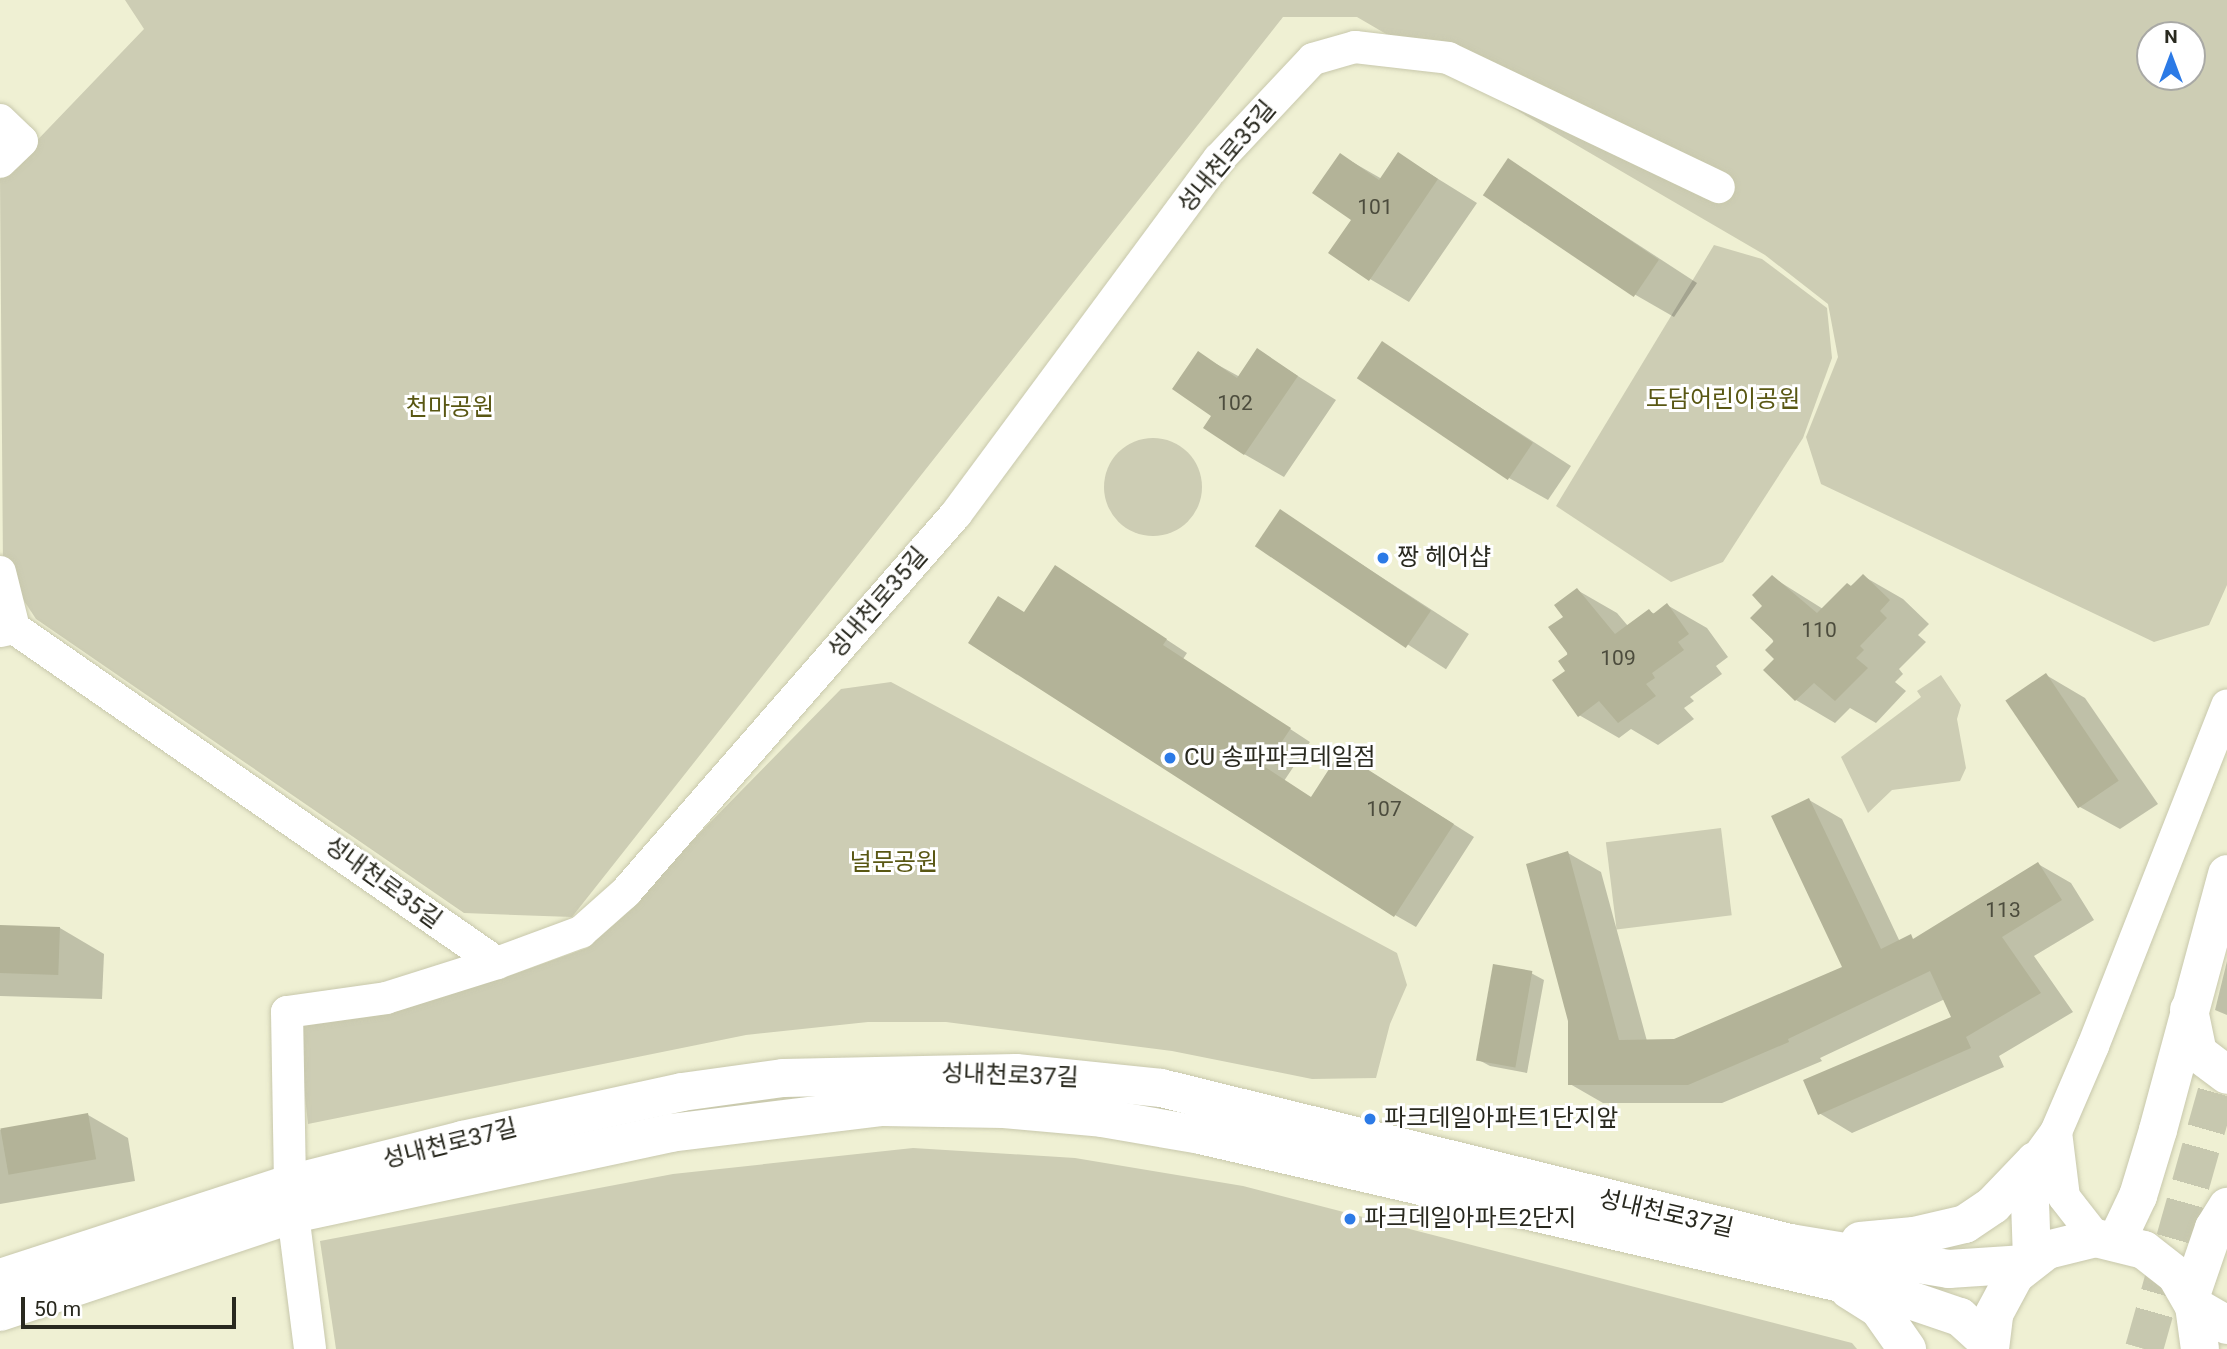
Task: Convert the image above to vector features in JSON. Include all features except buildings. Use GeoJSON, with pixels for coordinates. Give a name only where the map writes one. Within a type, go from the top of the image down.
{"type":"FeatureCollection","features":[{"type":"Feature","properties":{"kind":"main road"},"geometry":{"type":"LineString","coordinates":[[2107,1239],[2138,1196],[2227,874]]}},
{"type":"Feature","properties":{"kind":"main road"},"geometry":{"type":"LineString","coordinates":[[2188,1008],[2198,1053],[2227,1075]]}},
{"type":"Feature","properties":{"kind":"main road","name":"성내천로37길"},"geometry":{"type":"LineString","coordinates":[[0,1312],[291,1199],[462,1140],[682,1092],[783,1078],[1016,1073],[1109,1080],[1212,1100],[1415,1170],[1945,1310],[1974,1327],[1990,1346]]}},
{"type":"Feature","properties":{"kind":"main road"},"geometry":{"type":"LineString","coordinates":[[1790,1243],[1914,1236],[1965,1224],[1993,1205],[2045,1147]]}},
{"type":"Feature","properties":{"kind":"main road"},"geometry":{"type":"LineString","coordinates":[[2029,1262],[2030,1201],[2045,1147]]}},
{"type":"Feature","properties":{"kind":"main road","name":"성내천로37길"},"geometry":{"type":"LineString","coordinates":[[1415,1170],[1790,1243],[1949,1269],[2029,1262]]}},
{"type":"Feature","properties":{"kind":"main road","name":"성내천로37길"},"geometry":{"type":"LineString","coordinates":[[0,1278],[291,1199]]}},
{"type":"Feature","properties":{"kind":"main road"},"geometry":{"type":"LineString","coordinates":[[2200,1349],[2192,1302],[2214,1228],[2227,1207]]}},
{"type":"Feature","properties":{"kind":"main road"},"geometry":{"type":"LineString","coordinates":[[1990,1346],[1999,1300],[2029,1262],[2062,1243],[2107,1239],[2155,1257],[2192,1302],[2227,1325]]}},
{"type":"Feature","properties":{"kind":"main road"},"geometry":{"type":"LineString","coordinates":[[1838,1283],[1879,1309],[1907,1349]]}},
{"type":"Feature","properties":{"kind":"street","name":"성내천로35길"},"geometry":{"type":"LineString","coordinates":[[7,629],[497,963],[581,932],[625,893],[956,514],[1219,159],[1313,59],[1355,47],[1448,58],[1719,187]]}},
{"type":"Feature","properties":{"kind":"street"},"geometry":{"type":"LineString","coordinates":[[0,120],[22,141],[0,162]]}},
{"type":"Feature","properties":{"kind":"street"},"geometry":{"type":"LineString","coordinates":[[0,572],[7,629]]}},
{"type":"Feature","properties":{"kind":"street"},"geometry":{"type":"LineString","coordinates":[[2107,1239],[2064,1197],[2045,1147],[2227,705]]}},
{"type":"Feature","properties":{"kind":"street"},"geometry":{"type":"LineString","coordinates":[[310,1349],[291,1199],[287,1012],[386,998],[497,963]]}},
{"type":"Feature","properties":{"kind":"green space","name":"천마공원"},"geometry":{"type":"Polygon","coordinates":[[[125,0],[2227,0],[2227,585],[2209,625],[2154,642],[1821,484],[1806,437],[1838,357],[1828,304],[1765,255],[1357,17],[1283,17],[572,917],[464,913],[36,619],[3,569],[0,179],[144,29],[125,0]]]}},
{"type":"Feature","properties":{"kind":"green space","name":"도담어린이공원"},"geometry":{"type":"Polygon","coordinates":[[[1714,245],[1762,259],[1827,308],[1832,358],[1803,438],[1723,562],[1671,582],[1556,506],[1714,245]]]}},
{"type":"Feature","properties":{"kind":"green space"},"geometry":{"type":"Polygon","coordinates":[[[1143,438],[1163,438],[1188,452],[1199,468],[1202,487],[1199,506],[1188,522],[1163,536],[1143,536],[1126,528],[1112,514],[1104,497],[1104,477],[1112,460],[1126,446],[1143,438]]]}},
{"type":"Feature","properties":{"kind":"green space"},"geometry":{"type":"Polygon","coordinates":[[[1941,675],[1961,705],[1957,719],[1966,768],[1960,781],[1892,790],[1868,813],[1841,757],[1921,697],[1917,691],[1941,675]]]}},
{"type":"Feature","properties":{"kind":"green space","name":"널문공원"},"geometry":{"type":"Polygon","coordinates":[[[891,682],[1397,953],[1407,985],[1390,1024],[1376,1078],[1312,1079],[1172,1051],[946,1022],[868,1022],[746,1035],[308,1124],[297,1023],[500,979],[587,948],[841,689],[891,682]]]}},
{"type":"Feature","properties":{"kind":"green space"},"geometry":{"type":"Polygon","coordinates":[[[1721,828],[1732,915],[1617,929],[1606,842],[1721,828]]]}},
{"type":"Feature","properties":{"kind":"green space"},"geometry":{"type":"Polygon","coordinates":[[[913,1148],[1075,1158],[1243,1186],[1852,1343],[1857,1349],[336,1349],[320,1241],[673,1174],[913,1148]]]}},
{"type":"Feature","properties":{"kind":"tunnel"},"geometry":{"type":"LineString","coordinates":[[2144,1349],[2227,1056]]}},
{"type":"Feature","properties":{"kind":"place","name":"짱 헤어샵"},"geometry":{"type":"Point","coordinates":[1383,558]}},
{"type":"Feature","properties":{"kind":"place","name":"CU 송파파크데일점"},"geometry":{"type":"Point","coordinates":[1170,758]}},
{"type":"Feature","properties":{"kind":"place","name":"파크데일아파트1단지앞"},"geometry":{"type":"Point","coordinates":[1370,1119]}},
{"type":"Feature","properties":{"kind":"place","name":"파크데일아파트2단지"},"geometry":{"type":"Point","coordinates":[1350,1219]}}]}
